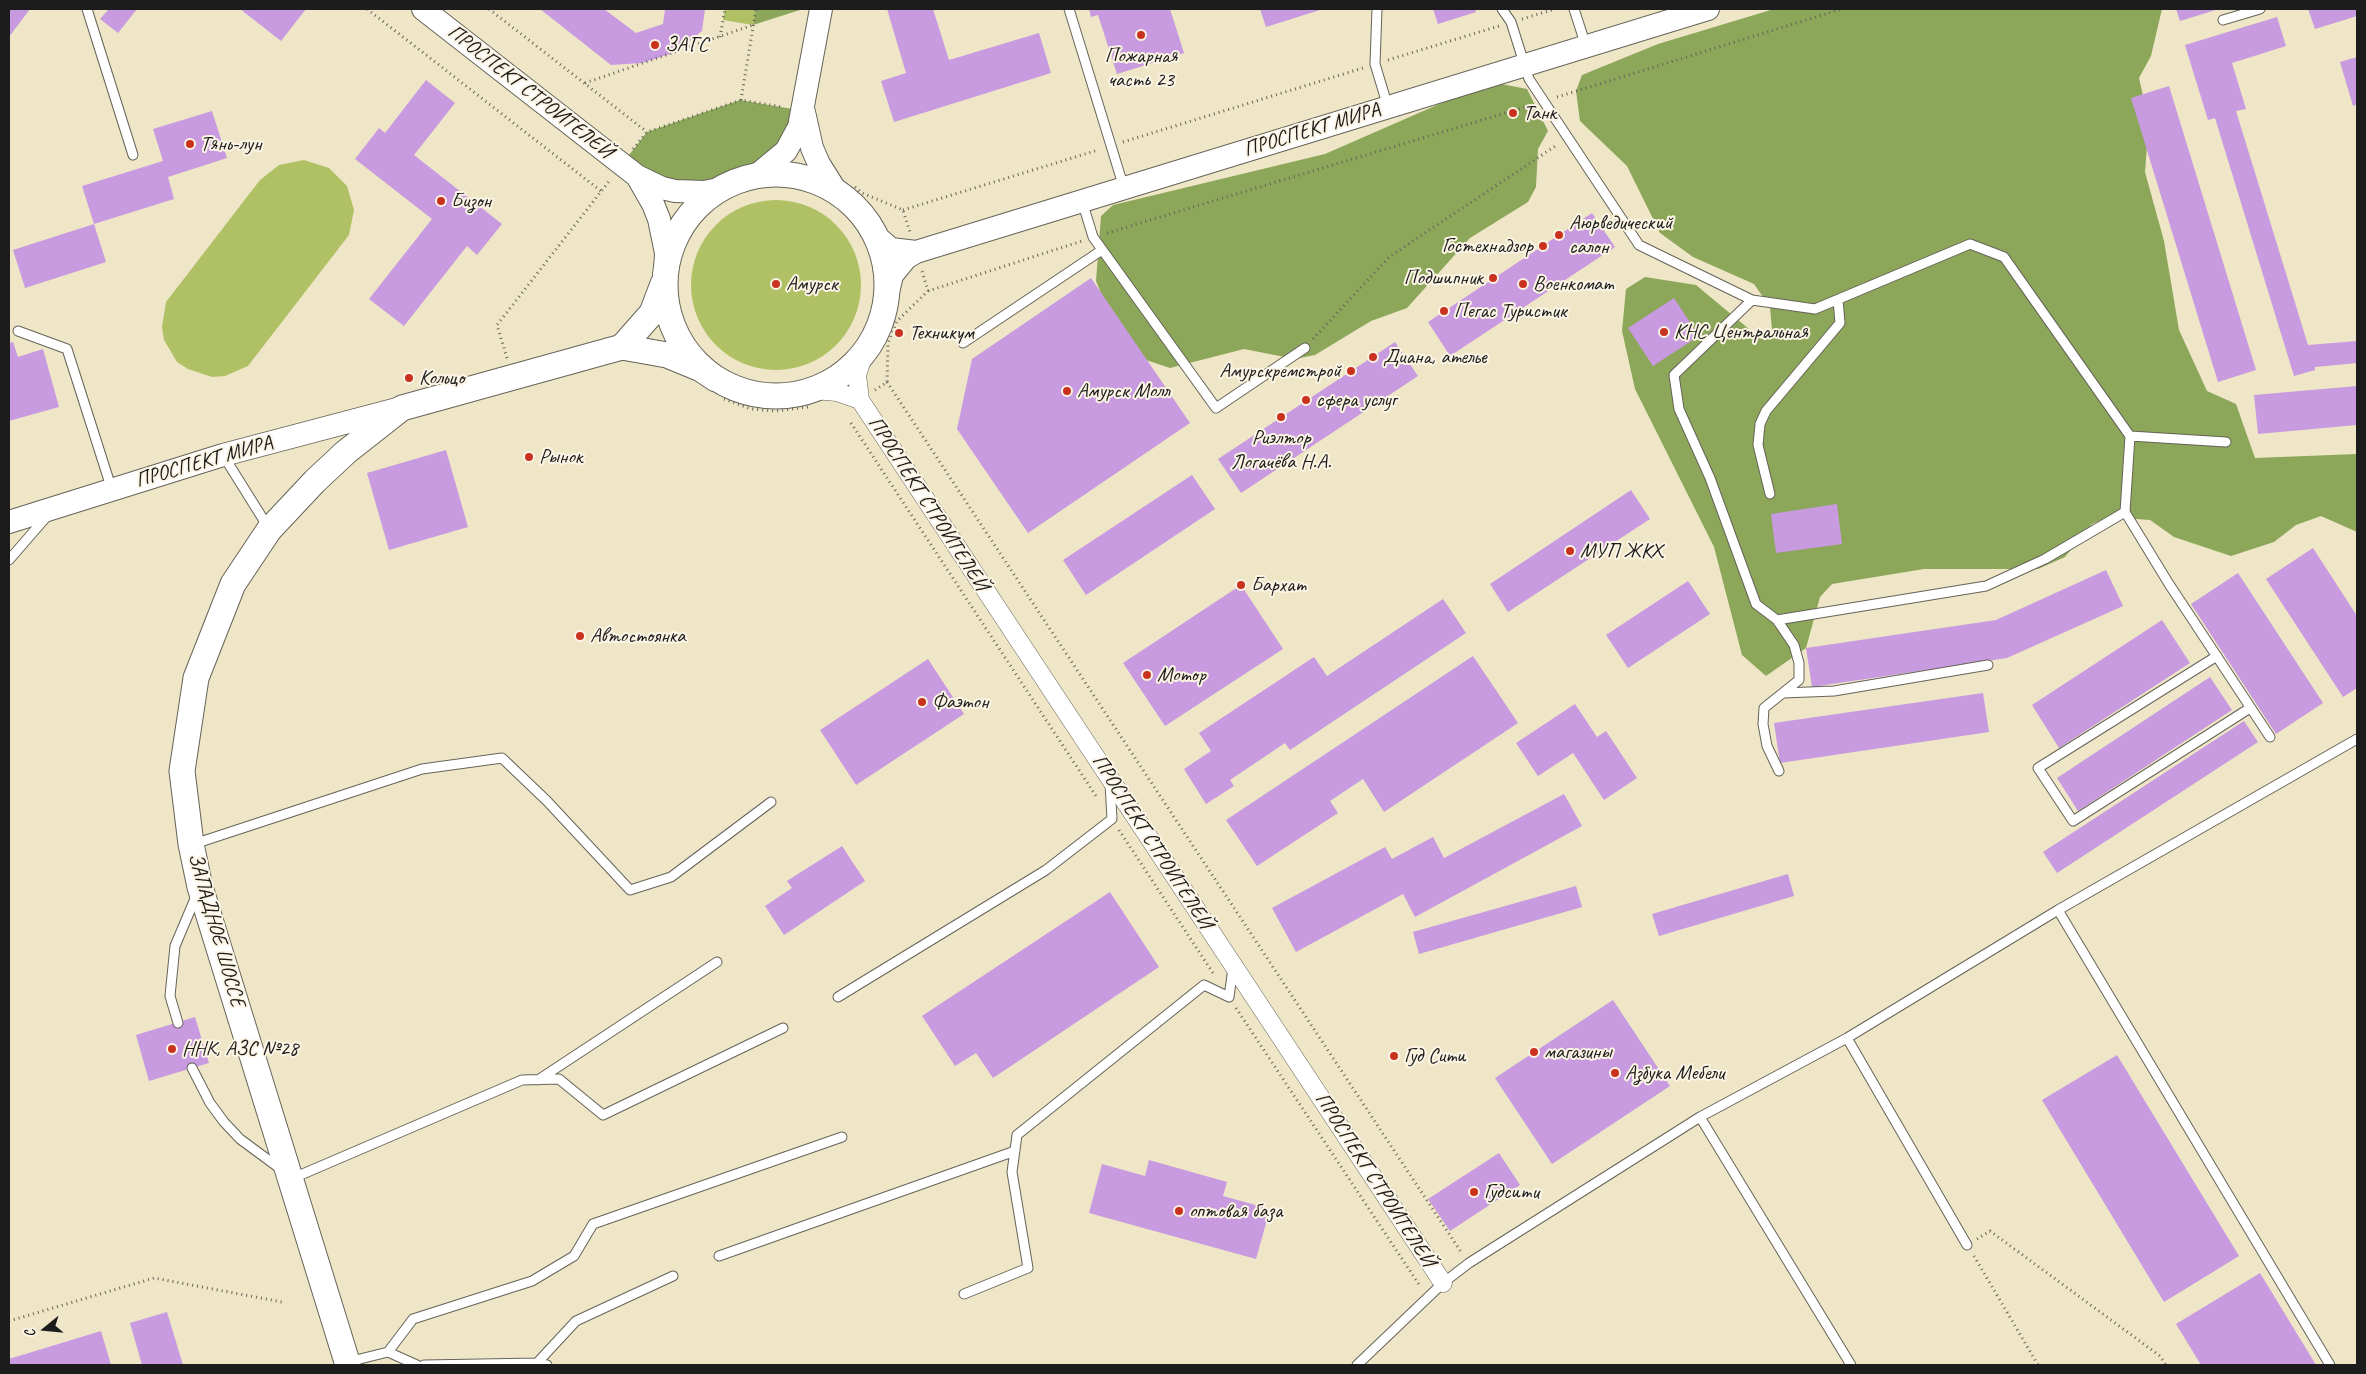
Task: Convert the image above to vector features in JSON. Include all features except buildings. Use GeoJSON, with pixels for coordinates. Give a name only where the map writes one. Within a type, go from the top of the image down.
{"type":"FeatureCollection","features":[{"type":"Feature","properties":{"kind":"main road"},"geometry":{"type":"LineString","coordinates":[[402,408],[622,347],[667,355],[701,369],[734,389],[754,395],[795,396],[815,390],[834,381],[850,369],[876,337],[887,297],[888,277],[884,256],[877,237],[866,219],[853,204],[836,191],[818,182],[778,173],[737,180],[719,189],[702,201],[685,222],[669,253],[663,287],[652,313],[622,347]]}},
{"type":"Feature","properties":{"kind":"main road"},"geometry":{"type":"LineString","coordinates":[[665,273],[665,294],[669,314],[676,333],[686,351],[716,379]]}},
{"type":"Feature","properties":{"kind":"main road","name":"ЗАПАДНОЕ ШОССЕ"},"geometry":{"type":"LineString","coordinates":[[347,1364],[200,887],[191,844],[182,772],[196,678],[233,584],[269,530],[315,481],[346,452],[402,408]]}},
{"type":"Feature","properties":{"kind":"street","name":"ПРОСПЕКТ СТРОИТЕЛЕЙ"},"geometry":{"type":"LineString","coordinates":[[423,9],[637,176]]}},
{"type":"Feature","properties":{"kind":"street"},"geometry":{"type":"LineString","coordinates":[[758,175],[786,151],[800,127],[821,9]]}},
{"type":"Feature","properties":{"kind":"street","name":"ПРОСПЕКТ МИРА"},"geometry":{"type":"LineString","coordinates":[[916,252],[1708,9]]}},
{"type":"Feature","properties":{"kind":"street"},"geometry":{"type":"LineString","coordinates":[[804,111],[812,148],[819,164],[836,191]]}},
{"type":"Feature","properties":{"kind":"street"},"geometry":{"type":"LineString","coordinates":[[637,176],[662,188],[675,191],[704,192],[719,189]]}},
{"type":"Feature","properties":{"kind":"street"},"geometry":{"type":"LineString","coordinates":[[637,176],[659,219],[666,254],[665,273]]}},
{"type":"Feature","properties":{"kind":"street"},"geometry":{"type":"LineString","coordinates":[[877,237],[891,249],[916,252]]}},
{"type":"Feature","properties":{"kind":"street"},"geometry":{"type":"LineString","coordinates":[[887,297],[892,275],[906,258],[916,252]]}},
{"type":"Feature","properties":{"kind":"street"},"geometry":{"type":"LineString","coordinates":[[815,390],[837,392],[860,400],[857,375],[864,354]]}},
{"type":"Feature","properties":{"kind":"street","name":"ПРОСПЕКТ СТРОИТЕЛЕЙ"},"geometry":{"type":"LineString","coordinates":[[860,400],[1443,1284]]}},
{"type":"Feature","properties":{"kind":"street","name":"ПРОСПЕКТ МИРА"},"geometry":{"type":"LineString","coordinates":[[9,522],[223,455],[402,408]]}},
{"type":"Feature","properties":{"kind":"lane"},"geometry":{"type":"LineString","coordinates":[[87,9],[133,155]]}},
{"type":"Feature","properties":{"kind":"lane"},"geometry":{"type":"LineString","coordinates":[[1069,9],[1124,188]]}},
{"type":"Feature","properties":{"kind":"lane"},"geometry":{"type":"LineString","coordinates":[[1377,9],[1375,64],[1388,107]]}},
{"type":"Feature","properties":{"kind":"lane"},"geometry":{"type":"LineString","coordinates":[[1502,9],[1511,22],[1529,79],[1639,245],[1752,300],[1815,309],[1970,244],[2004,256],[2130,436],[2125,512],[2270,737]]}},
{"type":"Feature","properties":{"kind":"lane"},"geometry":{"type":"LineString","coordinates":[[1574,9],[1586,46]]}},
{"type":"Feature","properties":{"kind":"lane"},"geometry":{"type":"LineString","coordinates":[[2223,20],[2260,9]]}},
{"type":"Feature","properties":{"kind":"lane"},"geometry":{"type":"LineString","coordinates":[[1082,201],[1093,237],[1216,408],[1305,348]]}},
{"type":"Feature","properties":{"kind":"lane"},"geometry":{"type":"LineString","coordinates":[[963,343],[1102,250]]}},
{"type":"Feature","properties":{"kind":"lane"},"geometry":{"type":"LineString","coordinates":[[1752,300],[1674,375],[1679,409],[1710,478],[1756,604],[1778,620],[1794,645],[1799,663],[1799,680],[1764,708],[1763,724],[1767,746],[1779,771]]}},
{"type":"Feature","properties":{"kind":"lane"},"geometry":{"type":"LineString","coordinates":[[1770,494],[1758,445],[1760,424],[1766,411],[1840,323],[1838,300]]}},
{"type":"Feature","properties":{"kind":"lane"},"geometry":{"type":"LineString","coordinates":[[18,331],[67,349],[112,490]]}},
{"type":"Feature","properties":{"kind":"lane"},"geometry":{"type":"LineString","coordinates":[[2130,436],[2226,442]]}},
{"type":"Feature","properties":{"kind":"lane"},"geometry":{"type":"LineString","coordinates":[[223,455],[269,530]]}},
{"type":"Feature","properties":{"kind":"lane"},"geometry":{"type":"LineString","coordinates":[[9,560],[54,508]]}},
{"type":"Feature","properties":{"kind":"lane"},"geometry":{"type":"LineString","coordinates":[[1778,620],[1986,586],[2046,559],[2125,512]]}},
{"type":"Feature","properties":{"kind":"lane"},"geometry":{"type":"LineString","coordinates":[[2217,656],[2038,768],[2073,821],[2250,708]]}},
{"type":"Feature","properties":{"kind":"lane"},"geometry":{"type":"LineString","coordinates":[[1783,693],[1834,691],[1988,666]]}},
{"type":"Feature","properties":{"kind":"lane"},"geometry":{"type":"LineString","coordinates":[[1356,1365],[1443,1284],[1469,1263],[1700,1117],[1846,1038],[2058,910],[2357,739]]}},
{"type":"Feature","properties":{"kind":"lane"},"geometry":{"type":"LineString","coordinates":[[191,844],[422,769],[502,758],[547,800],[630,890],[671,876],[771,802]]}},
{"type":"Feature","properties":{"kind":"lane"},"geometry":{"type":"LineString","coordinates":[[838,997],[1046,870],[1112,819],[1109,778]]}},
{"type":"Feature","properties":{"kind":"lane"},"geometry":{"type":"LineString","coordinates":[[178,1022],[170,996],[175,946],[200,887]]}},
{"type":"Feature","properties":{"kind":"lane"},"geometry":{"type":"LineString","coordinates":[[2058,910],[2330,1365]]}},
{"type":"Feature","properties":{"kind":"lane"},"geometry":{"type":"LineString","coordinates":[[538,1080],[717,962]]}},
{"type":"Feature","properties":{"kind":"lane"},"geometry":{"type":"LineString","coordinates":[[964,1294],[1028,1268],[1012,1172],[1017,1135],[1204,985],[1229,997],[1233,966]]}},
{"type":"Feature","properties":{"kind":"lane"},"geometry":{"type":"LineString","coordinates":[[192,1068],[210,1103],[224,1122],[240,1139],[278,1166],[290,1179],[522,1080],[559,1079],[603,1115],[783,1028]]}},
{"type":"Feature","properties":{"kind":"lane"},"geometry":{"type":"LineString","coordinates":[[1846,1038],[1967,1245]]}},
{"type":"Feature","properties":{"kind":"lane"},"geometry":{"type":"LineString","coordinates":[[1700,1117],[1851,1365]]}},
{"type":"Feature","properties":{"kind":"lane"},"geometry":{"type":"LineString","coordinates":[[347,1364],[388,1352],[413,1319],[532,1281],[574,1256],[594,1224],[842,1137]]}},
{"type":"Feature","properties":{"kind":"lane"},"geometry":{"type":"LineString","coordinates":[[719,1256],[1015,1151]]}},
{"type":"Feature","properties":{"kind":"lane"},"geometry":{"type":"LineString","coordinates":[[537,1363],[576,1321],[673,1276]]}},
{"type":"Feature","properties":{"kind":"lane"},"geometry":{"type":"LineString","coordinates":[[388,1352],[417,1365]]}},
{"type":"Feature","properties":{"kind":"lane"},"geometry":{"type":"LineString","coordinates":[[424,1365],[537,1363],[546,1365]]}},
{"type":"Feature","properties":{"kind":"path"},"geometry":{"type":"LineString","coordinates":[[367,9],[601,191],[497,325]]}},
{"type":"Feature","properties":{"kind":"path"},"geometry":{"type":"LineString","coordinates":[[489,9],[646,132],[740,100],[761,103]]}},
{"type":"Feature","properties":{"kind":"path"},"geometry":{"type":"LineString","coordinates":[[720,37],[725,9]]}},
{"type":"Feature","properties":{"kind":"path"},"geometry":{"type":"LineString","coordinates":[[740,100],[756,9]]}},
{"type":"Feature","properties":{"kind":"path"},"geometry":{"type":"LineString","coordinates":[[903,210],[1554,9]]}},
{"type":"Feature","properties":{"kind":"path"},"geometry":{"type":"LineString","coordinates":[[928,291],[1093,237],[1842,9]]}},
{"type":"Feature","properties":{"kind":"path"},"geometry":{"type":"LineString","coordinates":[[584,83],[753,25]]}},
{"type":"Feature","properties":{"kind":"path"},"geometry":{"type":"LineString","coordinates":[[1305,348],[1389,257],[1568,138]]}},
{"type":"Feature","properties":{"kind":"path"},"geometry":{"type":"LineString","coordinates":[[887,382],[1469,1263]]}},
{"type":"Feature","properties":{"kind":"path"},"geometry":{"type":"LineString","coordinates":[[856,432],[1428,1299]]}},
{"type":"Feature","properties":{"kind":"path"},"geometry":{"type":"LineString","coordinates":[[2038,1365],[1967,1245],[1990,1231],[2160,1356],[2166,1365]]}},
{"type":"Feature","properties":{"kind":"path"},"geometry":{"type":"LineString","coordinates":[[9,1321],[154,1278],[282,1302]]}},
{"type":"Feature","properties":{"kind":"green space"},"geometry":{"type":"Polygon","coordinates":[[[725,9],[756,9],[753,25],[723,20],[725,9]]]}},
{"type":"Feature","properties":{"kind":"green space"},"geometry":{"type":"Polygon","coordinates":[[[756,9],[803,9],[753,25],[756,9]]]}},
{"type":"Feature","properties":{"kind":"green space"},"geometry":{"type":"Polygon","coordinates":[[[1774,9],[2162,9],[2151,56],[2139,78],[2149,121],[2145,172],[2164,241],[2179,330],[2207,391],[2236,404],[2255,458],[2357,454],[2357,532],[2321,516],[2296,525],[2274,542],[2231,556],[2174,537],[2150,520],[2109,517],[2092,524],[2065,557],[2038,569],[1924,569],[1832,584],[1820,597],[1806,648],[1766,676],[1742,655],[1714,547],[1635,389],[1622,331],[1626,289],[1645,277],[1696,285],[1761,339],[1772,330],[1770,307],[1754,284],[1693,257],[1660,233],[1627,166],[1580,121],[1576,91],[1582,75],[1658,44],[1774,9]]]}},
{"type":"Feature","properties":{"kind":"green space"},"geometry":{"type":"Polygon","coordinates":[[[1501,84],[1527,89],[1548,131],[1538,149],[1536,187],[1528,202],[1470,238],[1407,308],[1371,321],[1315,355],[1295,359],[1244,349],[1170,368],[1140,358],[1120,340],[1096,281],[1101,216],[1113,205],[1325,154],[1469,91],[1501,84]]]}},
{"type":"Feature","properties":{"kind":"green space"},"geometry":{"type":"Polygon","coordinates":[[[740,100],[804,111],[757,175],[737,180],[719,189],[704,192],[622,164],[647,132],[740,100]]]}},
{"type":"Feature","properties":{"kind":"green space"},"geometry":{"type":"Polygon","coordinates":[[[304,160],[329,168],[347,186],[354,210],[349,235],[248,366],[225,376],[212,377],[188,369],[177,362],[164,340],[162,327],[166,302],[260,180],[279,165],[304,160]]]}},
{"type":"Feature","properties":{"kind":"green space"},"geometry":{"type":"Polygon","coordinates":[[[776,200],[801,204],[816,210],[836,225],[851,245],[857,260],[861,285],[857,310],[851,325],[836,345],[816,360],[801,366],[776,370],[751,366],[736,360],[716,345],[701,325],[695,310],[691,285],[695,260],[701,245],[716,225],[736,210],[751,204],[776,200]]]}},
{"type":"Feature","properties":{"kind":"place","name":"Пожарная часть 23"},"geometry":{"type":"Point","coordinates":[1141,35]}},
{"type":"Feature","properties":{"kind":"place","name":"ЗАГС"},"geometry":{"type":"Point","coordinates":[655,45]}},
{"type":"Feature","properties":{"kind":"place","name":"Танк"},"geometry":{"type":"Point","coordinates":[1513,113]}},
{"type":"Feature","properties":{"kind":"place","name":"Тянь-лун"},"geometry":{"type":"Point","coordinates":[190,144]}},
{"type":"Feature","properties":{"kind":"place","name":"Бизон"},"geometry":{"type":"Point","coordinates":[441,201]}},
{"type":"Feature","properties":{"kind":"place","name":"Аюрведический салон"},"geometry":{"type":"Point","coordinates":[1559,235]}},
{"type":"Feature","properties":{"kind":"place","name":"Гостехнадзор"},"geometry":{"type":"Point","coordinates":[1543,246]}},
{"type":"Feature","properties":{"kind":"place","name":"Подшипник"},"geometry":{"type":"Point","coordinates":[1493,278]}},
{"type":"Feature","properties":{"kind":"place","name":"Амурск"},"geometry":{"type":"Point","coordinates":[776,284]}},
{"type":"Feature","properties":{"kind":"place","name":"Военкомат"},"geometry":{"type":"Point","coordinates":[1523,284]}},
{"type":"Feature","properties":{"kind":"place","name":"Пегас Туристик"},"geometry":{"type":"Point","coordinates":[1444,311]}},
{"type":"Feature","properties":{"kind":"place","name":"КНС Центральная"},"geometry":{"type":"Point","coordinates":[1664,332]}},
{"type":"Feature","properties":{"kind":"place","name":"Техникум"},"geometry":{"type":"Point","coordinates":[899,333]}},
{"type":"Feature","properties":{"kind":"place","name":"Диана, ателье"},"geometry":{"type":"Point","coordinates":[1373,357]}},
{"type":"Feature","properties":{"kind":"place","name":"Амурскремстрой"},"geometry":{"type":"Point","coordinates":[1351,371]}},
{"type":"Feature","properties":{"kind":"place","name":"Кольцо"},"geometry":{"type":"Point","coordinates":[409,378]}},
{"type":"Feature","properties":{"kind":"place","name":"Амурск Молл"},"geometry":{"type":"Point","coordinates":[1067,391]}},
{"type":"Feature","properties":{"kind":"place","name":"сфера услуг"},"geometry":{"type":"Point","coordinates":[1306,400]}},
{"type":"Feature","properties":{"kind":"place","name":"Риэлтор Логачёва Н.А."},"geometry":{"type":"Point","coordinates":[1281,417]}},
{"type":"Feature","properties":{"kind":"place","name":"Рынок"},"geometry":{"type":"Point","coordinates":[529,457]}},
{"type":"Feature","properties":{"kind":"place","name":"МУП ЖКХ"},"geometry":{"type":"Point","coordinates":[1570,551]}},
{"type":"Feature","properties":{"kind":"place","name":"Бархат"},"geometry":{"type":"Point","coordinates":[1241,585]}},
{"type":"Feature","properties":{"kind":"place","name":"Автостоянка"},"geometry":{"type":"Point","coordinates":[580,636]}},
{"type":"Feature","properties":{"kind":"place","name":"Мотор"},"geometry":{"type":"Point","coordinates":[1147,675]}},
{"type":"Feature","properties":{"kind":"place","name":"Фаэтон"},"geometry":{"type":"Point","coordinates":[922,702]}},
{"type":"Feature","properties":{"kind":"place","name":"ННК, АЗС №28"},"geometry":{"type":"Point","coordinates":[172,1049]}},
{"type":"Feature","properties":{"kind":"place","name":"магазины"},"geometry":{"type":"Point","coordinates":[1534,1052]}},
{"type":"Feature","properties":{"kind":"place","name":"Гуд Сити"},"geometry":{"type":"Point","coordinates":[1394,1056]}},
{"type":"Feature","properties":{"kind":"place","name":"Азбука Мебели"},"geometry":{"type":"Point","coordinates":[1615,1073]}},
{"type":"Feature","properties":{"kind":"place","name":"Гудсити"},"geometry":{"type":"Point","coordinates":[1474,1192]}},
{"type":"Feature","properties":{"kind":"place","name":"оптовая база"},"geometry":{"type":"Point","coordinates":[1179,1211]}}]}
